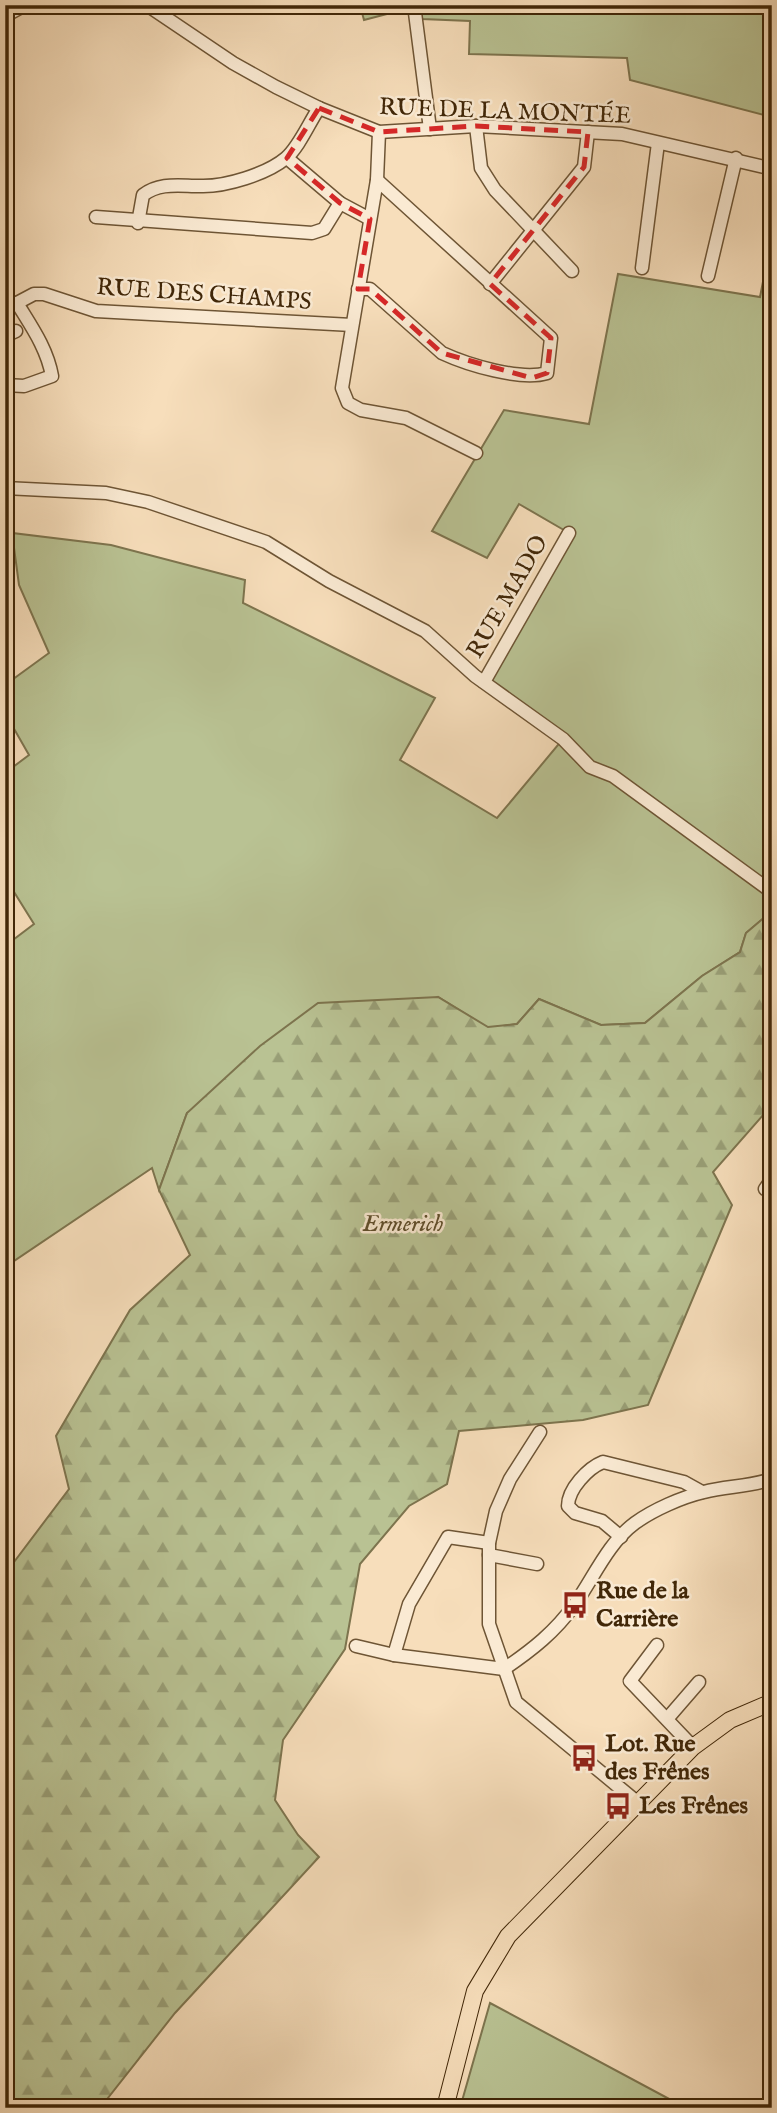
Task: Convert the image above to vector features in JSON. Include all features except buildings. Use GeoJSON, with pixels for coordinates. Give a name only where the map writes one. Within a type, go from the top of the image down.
{"type":"FeatureCollection","features":[{"type":"Feature","properties":{"kind":"main road"},"geometry":{"type":"LineString","coordinates":[[445,2108],[475,1991],[508,1936],[693,1746],[730,1720],[772,1702]]}},
{"type":"Feature","properties":{"kind":"street"},"geometry":{"type":"LineString","coordinates":[[5,16],[25,5]]}},
{"type":"Feature","properties":{"kind":"street","name":"RUE DE LA MONTÉE"},"geometry":{"type":"LineString","coordinates":[[146,5],[236,65],[319,108],[379,132],[476,127],[622,134],[736,158],[764,167]]}},
{"type":"Feature","properties":{"kind":"street"},"geometry":{"type":"LineString","coordinates":[[414,5],[430,129]]}},
{"type":"Feature","properties":{"kind":"street"},"geometry":{"type":"LineString","coordinates":[[138,223],[143,195],[152,188],[163,185],[211,187],[245,178],[287,158],[319,108]]}},
{"type":"Feature","properties":{"kind":"street"},"geometry":{"type":"LineString","coordinates":[[476,127],[481,168],[495,190],[572,271]]}},
{"type":"Feature","properties":{"kind":"street"},"geometry":{"type":"LineString","coordinates":[[379,132],[377,180],[342,388],[348,403],[361,410],[406,418],[476,453]]}},
{"type":"Feature","properties":{"kind":"street"},"geometry":{"type":"LineString","coordinates":[[490,284],[584,167],[588,132]]}},
{"type":"Feature","properties":{"kind":"street"},"geometry":{"type":"LineString","coordinates":[[642,268],[658,143]]}},
{"type":"Feature","properties":{"kind":"street"},"geometry":{"type":"LineString","coordinates":[[287,158],[340,203],[370,219]]}},
{"type":"Feature","properties":{"kind":"street"},"geometry":{"type":"LineString","coordinates":[[708,276],[736,158]]}},
{"type":"Feature","properties":{"kind":"street"},"geometry":{"type":"LineString","coordinates":[[358,289],[370,289],[442,353],[532,378],[547,373],[551,338],[377,180]]}},
{"type":"Feature","properties":{"kind":"street"},"geometry":{"type":"LineString","coordinates":[[96,217],[138,223],[312,233],[324,229],[340,203]]}},
{"type":"Feature","properties":{"kind":"street","name":"RUE DES CHAMPS"},"geometry":{"type":"LineString","coordinates":[[11,304],[34,294],[44,294],[96,311],[352,325]]}},
{"type":"Feature","properties":{"kind":"street"},"geometry":{"type":"LineString","coordinates":[[5,385],[24,386],[52,376],[49,360],[40,341],[11,304]]}},
{"type":"Feature","properties":{"kind":"street"},"geometry":{"type":"LineString","coordinates":[[5,488],[116,495],[148,502],[251,535],[329,581],[425,631],[484,682],[563,739],[590,766],[613,776],[772,892]]}},
{"type":"Feature","properties":{"kind":"street","name":"RUE MADO"},"geometry":{"type":"LineString","coordinates":[[484,682],[569,533]]}},
{"type":"Feature","properties":{"kind":"street"},"geometry":{"type":"LineString","coordinates":[[540,1432],[510,1479],[496,1511],[489,1549],[489,1624],[516,1702],[637,1802]]}},
{"type":"Feature","properties":{"kind":"street"},"geometry":{"type":"LineString","coordinates":[[621,1537],[602,1521],[575,1513],[568,1506],[568,1499],[586,1473],[596,1465],[603,1462],[684,1482],[702,1492]]}},
{"type":"Feature","properties":{"kind":"street"},"geometry":{"type":"LineString","coordinates":[[356,1646],[394,1655],[505,1669],[536,1648],[552,1632],[621,1537],[635,1523],[702,1492],[755,1485],[772,1479]]}},
{"type":"Feature","properties":{"kind":"street"},"geometry":{"type":"LineString","coordinates":[[394,1655],[409,1604],[448,1538],[537,1563]]}},
{"type":"Feature","properties":{"kind":"street"},"geometry":{"type":"LineString","coordinates":[[657,1645],[630,1681],[693,1746]]}},
{"type":"Feature","properties":{"kind":"street"},"geometry":{"type":"LineString","coordinates":[[667,1718],[699,1682]]}},
{"type":"Feature","properties":{"kind":"highlighted area"},"geometry":{"type":"Polygon","coordinates":[[[319,108],[379,132],[476,126],[588,132],[584,167],[490,284],[551,338],[547,373],[532,378],[442,353],[370,289],[358,289],[370,219],[340,203],[287,158],[319,108]]]}},
{"type":"Feature","properties":{"kind":"green space"},"geometry":{"type":"Polygon","coordinates":[[[360,5],[405,5],[406,9],[364,20],[360,5]]]}},
{"type":"Feature","properties":{"kind":"green space"},"geometry":{"type":"Polygon","coordinates":[[[421,5],[772,5],[772,117],[630,80],[627,58],[469,54],[470,21],[422,19],[421,5]]]}},
{"type":"Feature","properties":{"kind":"green space"},"geometry":{"type":"Polygon","coordinates":[[[772,236],[772,911],[746,933],[740,952],[702,976],[645,1023],[601,1025],[539,999],[517,1024],[488,1028],[438,997],[187,1113],[159,1190],[152,1168],[5,1267],[5,946],[34,924],[9,884],[5,885],[5,773],[29,755],[5,713],[5,685],[49,653],[19,585],[12,533],[111,545],[245,580],[243,603],[435,698],[400,760],[497,818],[563,739],[484,682],[569,533],[519,504],[487,558],[432,531],[504,410],[589,424],[618,274],[760,297],[772,236]]]}},
{"type":"Feature","properties":{"kind":"green space","name":"Ermerich"},"geometry":{"type":"Polygon","coordinates":[[[772,911],[772,1105],[713,1172],[732,1205],[648,1405],[583,1420],[459,1431],[447,1484],[409,1506],[360,1564],[345,1649],[283,1740],[275,1800],[298,1835],[319,1857],[175,2013],[100,2108],[5,2108],[5,1574],[69,1489],[56,1436],[130,1310],[190,1255],[159,1190],[187,1113],[260,1046],[318,1003],[438,997],[488,1027],[517,1024],[539,999],[601,1025],[645,1023],[702,976],[740,952],[746,933],[772,911]]]}},
{"type":"Feature","properties":{"kind":"green space"},"geometry":{"type":"Polygon","coordinates":[[[490,2003],[686,2108],[460,2108],[490,2003]]]}},
{"type":"Feature","properties":{"kind":"waterway"},"geometry":{"type":"LineString","coordinates":[[766,2103],[772,2094]]}},
{"type":"Feature","properties":{"kind":"place","name":"Rue de la Carrière"},"geometry":{"type":"Point","coordinates":[575,1605]}},
{"type":"Feature","properties":{"kind":"place","name":"Lot. Rue des Frênes"},"geometry":{"type":"Point","coordinates":[584,1758]}},
{"type":"Feature","properties":{"kind":"place","name":"Les Frênes"},"geometry":{"type":"Point","coordinates":[618,1806]}}]}
